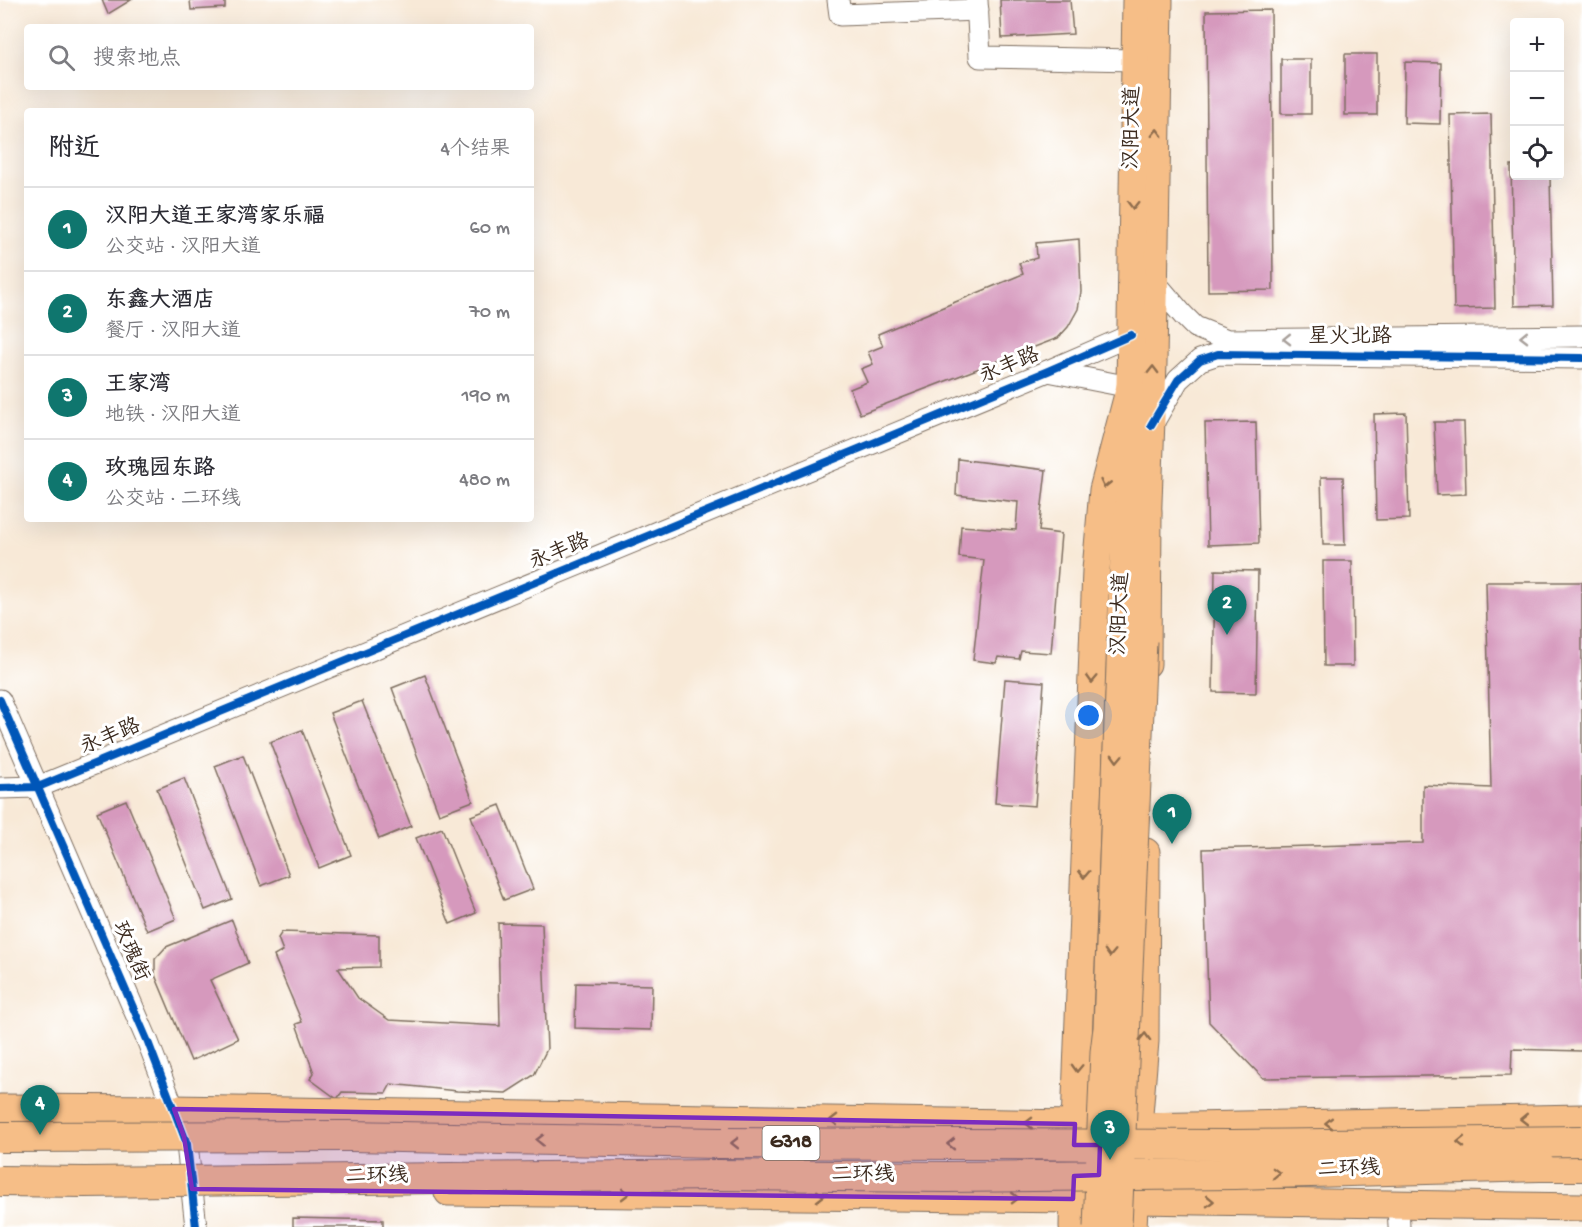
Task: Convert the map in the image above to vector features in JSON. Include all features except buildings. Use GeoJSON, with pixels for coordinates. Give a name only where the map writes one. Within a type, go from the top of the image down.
{"type":"FeatureCollection","features":[{"type":"Feature","properties":{"kind":"highway","name":"二环线"},"geometry":{"type":"LineString","coordinates":[[0,1137],[349,1136],[719,1143],[1232,1145],[1582,1141]]}},
{"type":"Feature","properties":{"kind":"highway","name":"二环线"},"geometry":{"type":"LineString","coordinates":[[0,1181],[717,1175],[946,1177],[1235,1174],[1582,1166]]}},
{"type":"Feature","properties":{"kind":"main road","name":"汉阳大道"},"geometry":{"type":"LineString","coordinates":[[1118,1227],[1132,639],[1130,387],[1136,0]]}},
{"type":"Feature","properties":{"kind":"main road","name":"汉阳大道"},"geometry":{"type":"LineString","coordinates":[[1133,1227],[1145,1041],[1148,512],[1159,0]]}},
{"type":"Feature","properties":{"kind":"main road"},"geometry":{"type":"LineString","coordinates":[[1073,1227],[1074,1124],[1096,570],[1103,490],[1130,387]]}},
{"type":"Feature","properties":{"kind":"main road","name":"汉阳大道"},"geometry":{"type":"LineString","coordinates":[[1097,1227],[1104,1063],[1132,639],[1148,512]]}},
{"type":"Feature","properties":{"kind":"main road"},"geometry":{"type":"LineString","coordinates":[[0,1108],[1074,1124],[1138,1127],[1582,1118]]}},
{"type":"Feature","properties":{"kind":"main road"},"geometry":{"type":"LineString","coordinates":[[0,1193],[192,1190],[1073,1199],[1134,1200],[1398,1215],[1582,1207]]}},
{"type":"Feature","properties":{"kind":"street"},"geometry":{"type":"LineString","coordinates":[[838,0],[840,15],[978,5],[981,57],[1135,60]]}},
{"type":"Feature","properties":{"kind":"street","name":"星火北路"},"geometry":{"type":"LineString","coordinates":[[1154,281],[1195,327],[1227,340],[1582,336]]}},
{"type":"Feature","properties":{"kind":"street","name":"永丰路"},"geometry":{"type":"LineString","coordinates":[[0,788],[39,787],[1131,335]]}},
{"type":"Feature","properties":{"kind":"street","name":"星火北路"},"geometry":{"type":"LineString","coordinates":[[1151,425],[1178,380],[1200,360],[1218,354],[1582,358]]}},
{"type":"Feature","properties":{"kind":"street"},"geometry":{"type":"LineString","coordinates":[[1048,371],[1130,387]]}},
{"type":"Feature","properties":{"kind":"street","name":"玫瑰街"},"geometry":{"type":"LineString","coordinates":[[0,700],[148,1042],[174,1109],[187,1144],[196,1227]]}},
{"type":"Feature","properties":{"kind":"highlighted area"},"geometry":{"type":"Polygon","coordinates":[[[174,1109],[1075,1124],[1074,1145],[1100,1145],[1099,1175],[1074,1176],[1073,1199],[192,1189],[184,1137],[174,1109]]]}},
{"type":"Feature","properties":{"kind":"cycle path"},"geometry":{"type":"LineString","coordinates":[[0,788],[38,787],[1131,335]]}},
{"type":"Feature","properties":{"kind":"cycle path"},"geometry":{"type":"LineString","coordinates":[[1151,425],[1178,380],[1200,360],[1218,354],[1582,358]]}},
{"type":"Feature","properties":{"kind":"cycle path"},"geometry":{"type":"LineString","coordinates":[[0,700],[148,1042],[187,1144],[196,1227]]}},
{"type":"Feature","properties":{"kind":"place","name":"东鑫大酒店"},"geometry":{"type":"Point","coordinates":[1227,635]}},
{"type":"Feature","properties":{"kind":"place","name":"汉阳大道王家湾家乐福"},"geometry":{"type":"Point","coordinates":[1172,844]}},
{"type":"Feature","properties":{"kind":"place","name":"玫瑰园东路"},"geometry":{"type":"Point","coordinates":[40,1135]}},
{"type":"Feature","properties":{"kind":"place","name":"王家湾"},"geometry":{"type":"Point","coordinates":[1110,1160]}}]}
